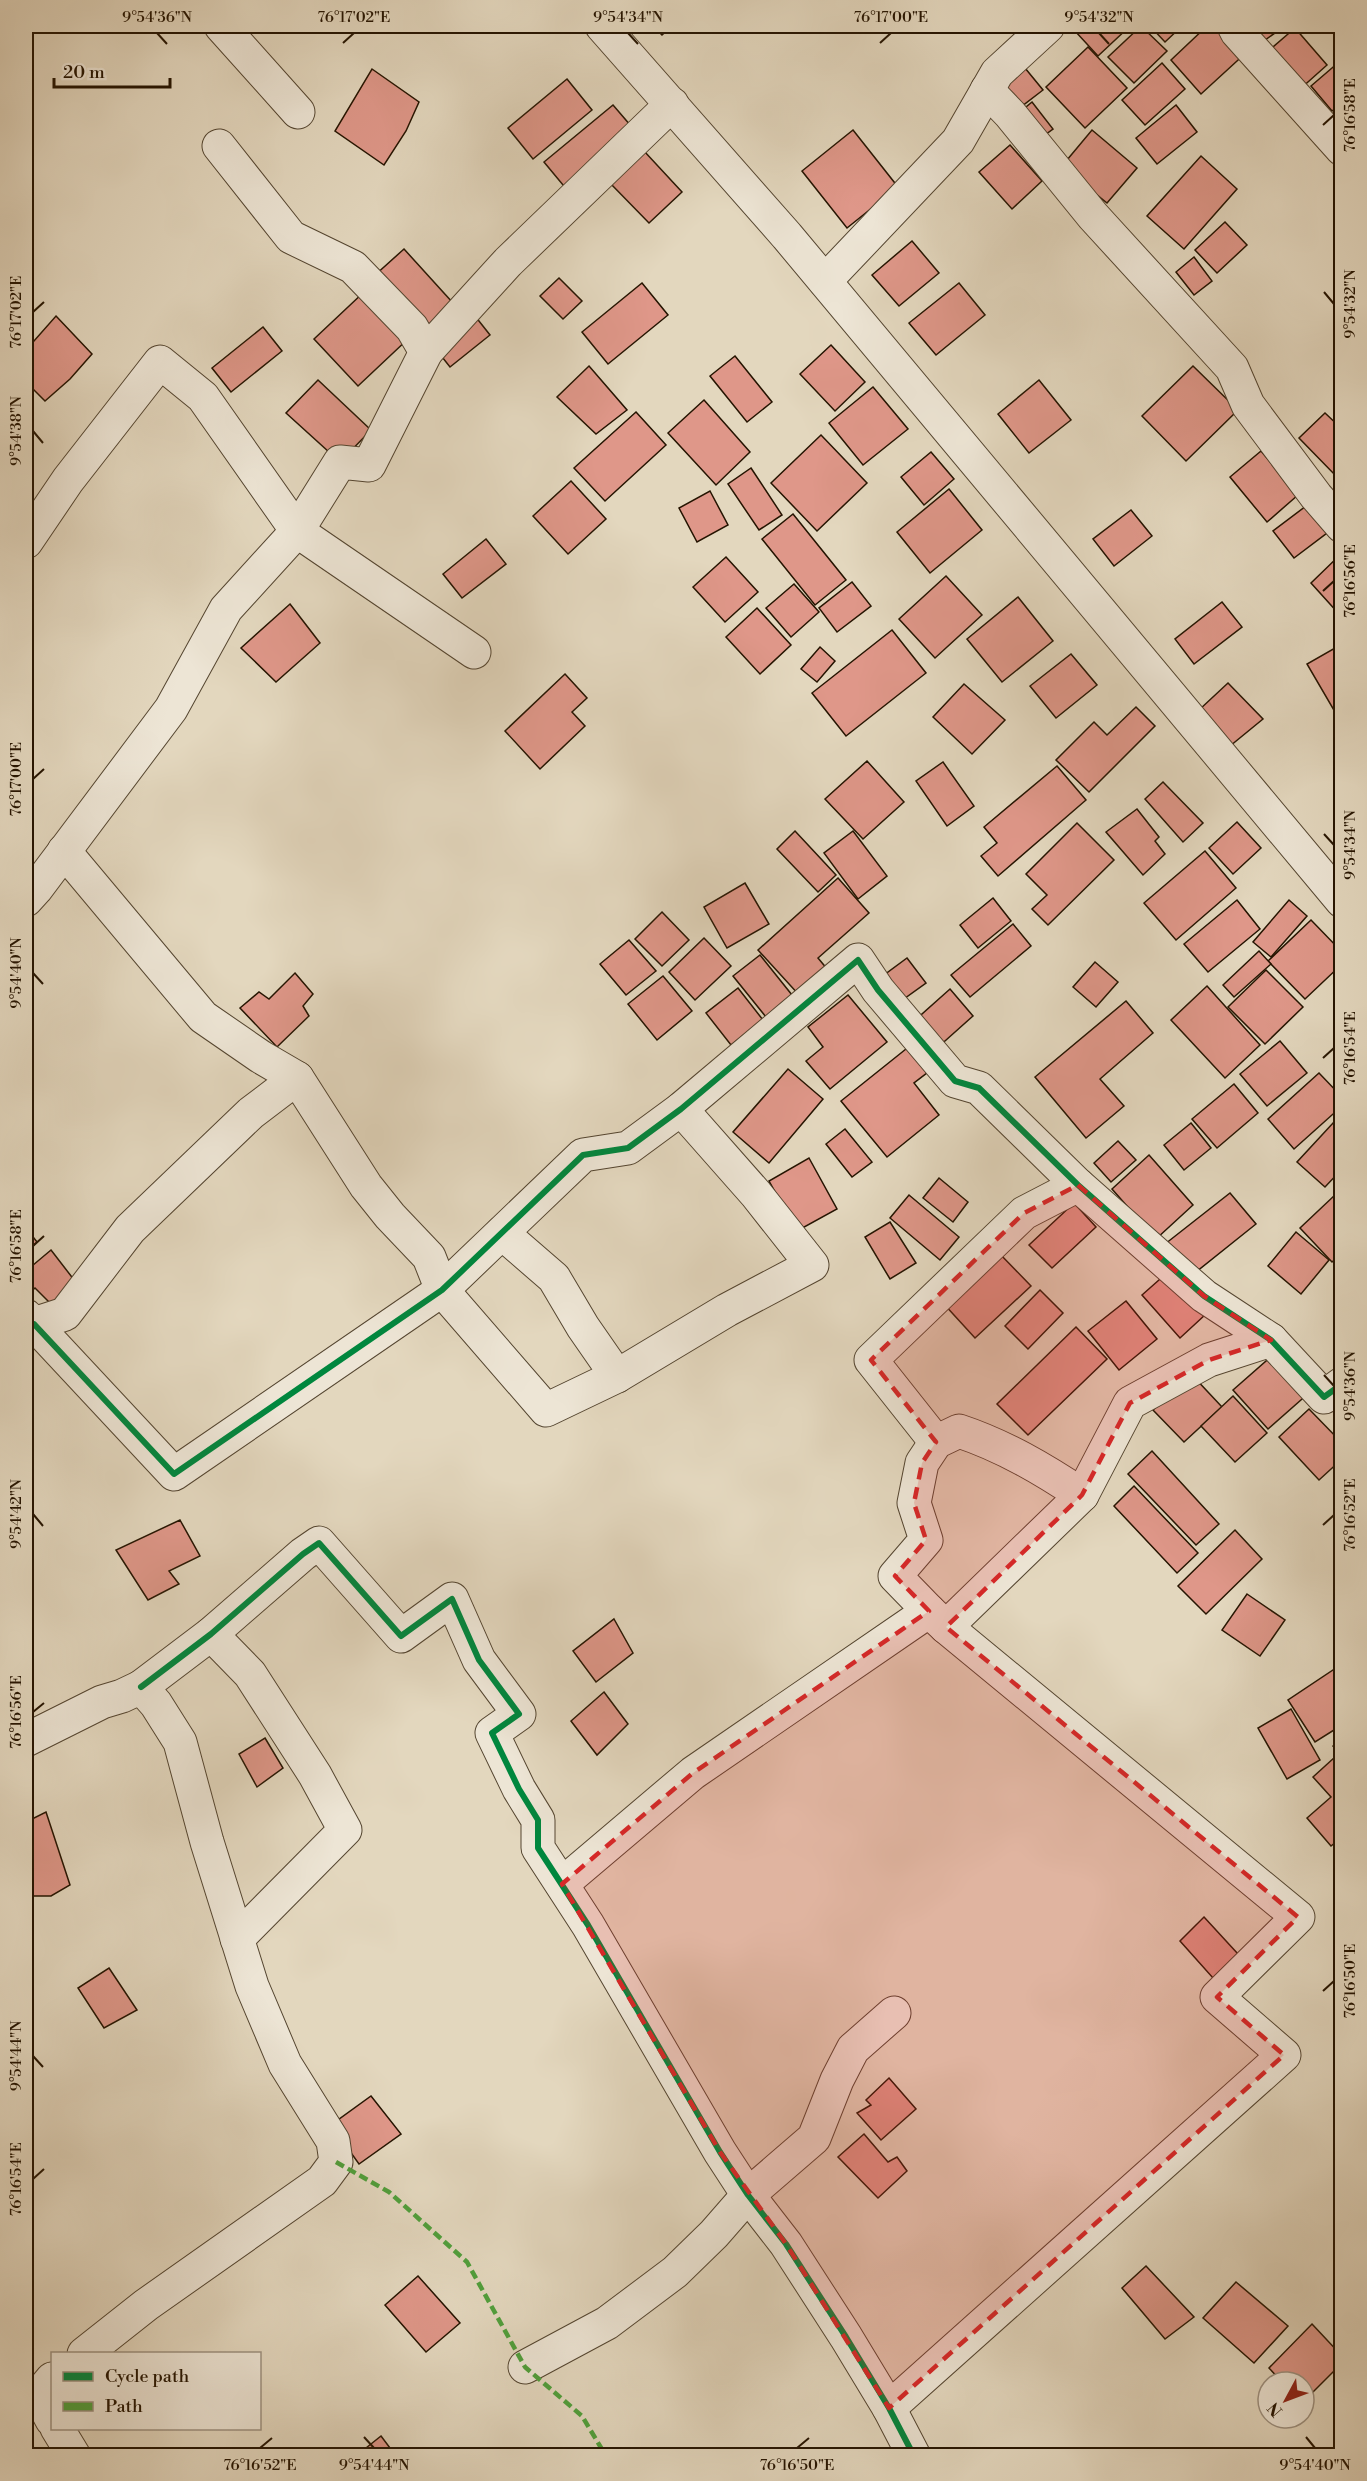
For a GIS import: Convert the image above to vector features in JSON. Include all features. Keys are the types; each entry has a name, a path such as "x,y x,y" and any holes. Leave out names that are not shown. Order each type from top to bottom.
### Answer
{"street":[{"path":"221,26 298,112"},
{"path":"602,26 825,281 1341,901"},
{"path":"825,281 958,141 997,73 1048,26"},
{"path":"1234,26 1341,148"},
{"path":"987,90 1010,114 1093,216 1232,368 1248,405 1341,526"},
{"path":"26,900 171,709 226,609 297,531 340,462 369,465 426,352 508,262 672,104"},
{"path":"219,146 291,237 352,267 412,328 426,352"},
{"path":"26,542 68,480 160,362 203,397 297,531 474,652"},
{"path":"64,851 202,1017 297,1078 366,1186 390,1216 429,1257 442,1290 546,1410 617,1376 727,1310 812,1265 756,1194 681,1108"},
{"path":"28,1322 174,1474 442,1290 583,1155 628,1148 681,1108 858,960 878,990 955,1081 979,1088 1078,1185 1204,1296 1271,1340 1324,1397 1341,1384"},
{"path":"28,1322 65,1314 130,1229 251,1113 297,1078"},
{"path":"936,1442 871,1360 1024,1213 1078,1185"},
{"path":"502,1233 554,1278 583,1327 617,1376"},
{"path":"562,1884 693,1773 938,1619 1082,1495 1130,1403 1209,1360 1271,1340"},
{"path":"889,2408 1284,2055 1217,1997 1298,1917 938,1619 895,1576 926,1540 914,1503 922,1463 936,1442 959,1431 993,1443 1043,1470 1082,1495"},
{"path":"26,1740 102,1702 141,1687 211,1634 303,1554 319,1543 401,1636 452,1599 478,1660 519,1714 492,1733 519,1789 538,1820 538,1848 562,1884 748,2195 786,2244 889,2408 914,2456"},
{"path":"211,1634 250,1674 315,1775 345,1830 237,1939"},
{"path":"87,2352 146,2305 322,2181 336,2162 333,2141 285,2064 252,1986 207,1842 180,1742 156,1704 141,1687"},
{"path":"525,2367 607,2323 668,2277 714,2234 748,2195 814,2138 837,2080 853,2049 894,2013"},
{"path":"51,2380 42,2391 44,2405 51,2418"},
{"path":"58,2430 74,2456"}],"highlighted area":[{"path":"1078,1185 1204,1296 1271,1340 1209,1360 1130,1403 1082,1495 946,1627 1298,1917 1217,1997 1284,2055 889,2408 786,2244 720,2152 562,1884 693,1773 929,1611 895,1576 926,1540 914,1503 922,1463 936,1442 871,1360 1024,1213"}],"building":[{"path":"653,26 672,26 662,35"},
{"path":"1080,26 1130,26 1098,56 1075,31"},
{"path":"1141,26 1167,51 1134,83 1108,57"},
{"path":"1150,26 1182,26 1165,42"},
{"path":"1207,26 1226,26 1249,50 1201,94 1171,60"},
{"path":"1254,26 1285,26 1265,40"},
{"path":"1295,28 1327,65 1299,90 1267,52"},
{"path":"1088,47 1127,88 1085,128 1046,87"},
{"path":"1339,62 1342,65 1342,103 1332,111 1311,86"},
{"path":"1162,63 1185,89 1145,125 1122,100"},
{"path":"1025,68 1043,90 1013,113 995,91"},
{"path":"372,69 419,102 406,131 384,165 335,131"},
{"path":"567,79 592,110 533,159 508,128"},
{"path":"1032,102 1053,129 1035,142 1015,116"},
{"path":"613,105 637,133 568,191 544,162"},
{"path":"1176,105 1197,132 1157,164 1136,138"},
{"path":"853,130 898,187 847,228 802,171"},
{"path":"1092,130 1137,168 1107,203 1062,166"},
{"path":"1010,145 1042,181 1012,209 979,172"},
{"path":"644,151 682,192 649,223 610,183"},
{"path":"1201,156 1237,189 1184,249 1147,216"},
{"path":"1225,222 1247,245 1217,273 1195,250"},
{"path":"912,241 939,273 899,306 872,275"},
{"path":"404,249 453,303 423,330 374,276"},
{"path":"1194,257 1212,281 1194,295 1176,272"},
{"path":"559,278 582,301 563,319 540,296"},
{"path":"642,283 668,315 608,364 582,332"},
{"path":"959,283 985,315 936,355 909,323"},
{"path":"365,291 409,338 358,386 314,339"},
{"path":"56,316 92,354 70,379 45,401 26,382 26,350"},
{"path":"475,316 490,335 450,367 435,348"},
{"path":"263,327 282,351 231,392 212,368"},
{"path":"831,345 865,382 835,411 800,374"},
{"path":"735,356 772,402 747,422 710,376"},
{"path":"589,366 627,410 596,434 557,397"},
{"path":"1193,366 1238,410 1186,461 1142,416"},
{"path":"318,380 371,430 340,462 286,413"},
{"path":"1039,380 1071,420 1029,453 998,414"},
{"path":"873,387 908,429 863,465 829,423"},
{"path":"704,400 750,452 716,485 668,433"},
{"path":"636,412 666,445 605,501 574,468"},
{"path":"1325,413 1342,429 1342,470 1336,476 1299,438"},
{"path":"821,435 867,483 817,531 771,483"},
{"path":"1261,451 1298,495 1267,522 1230,477"},
{"path":"931,452 954,479 924,505 901,477"},
{"path":"751,468 782,515 759,530 728,484"},
{"path":"571,481 606,519 568,554 533,516"},
{"path":"949,489 982,530 930,573 897,532"},
{"path":"710,491 728,525 697,542 679,508"},
{"path":"1306,506 1327,533 1294,558 1273,531"},
{"path":"1131,510 1152,536 1114,566 1093,539"},
{"path":"793,514 846,580 815,605 762,539"},
{"path":"486,539 506,564 462,598 443,574"},
{"path":"1342,553 1342,612 1339,614 1311,583"},
{"path":"726,557 758,592 725,622 693,587"},
{"path":"946,576 982,615 935,658 899,619"},
{"path":"852,582 871,606 837,632 819,608"},
{"path":"794,584 819,612 791,637 766,608"},
{"path":"1018,597 1053,641 1002,682 967,639"},
{"path":"1222,602 1242,627 1194,664 1175,639"},
{"path":"290,604 320,643 276,682 241,648"},
{"path":"757,608 791,645 760,674 726,637"},
{"path":"892,630 926,673 846,736 812,693"},
{"path":"1342,644 1342,708 1335,712 1307,664"},
{"path":"820,647 835,661 817,682 801,669"},
{"path":"1071,654 1097,685 1056,718 1030,686"},
{"path":"565,674 587,698 572,712 585,726 540,769 505,731"},
{"path":"1228,683 1263,719 1230,746 1199,710"},
{"path":"964,684 1005,720 972,754 933,717"},
{"path":"1136,707 1155,726 1089,792 1056,760 1094,722 1107,735"},
{"path":"867,761 904,802 863,839 825,799"},
{"path":"943,762 974,806 947,826 916,781"},
{"path":"1057,766 1086,800 998,876 981,856 997,843 984,827"},
{"path":"1163,782 1203,823 1183,842 1145,799"},
{"path":"1137,809 1159,837 1155,841 1165,854 1143,875 1106,832"},
{"path":"1237,822 1261,848 1233,874 1209,848"},
{"path":"1077,823 1114,860 1048,925 1032,909 1047,895 1026,874"},
{"path":"795,831 836,875 818,892 777,849"},
{"path":"853,831 887,876 858,899 824,853"},
{"path":"1205,851 1236,888 1176,940 1144,903"},
{"path":"838,878 869,913 818,958 828,970 800,996 758,950"},
{"path":"745,883 769,924 727,948 704,907"},
{"path":"993,898 1011,921 978,948 960,925"},
{"path":"1237,900 1260,929 1208,972 1184,944"},
{"path":"1289,900 1307,916 1271,957 1253,942"},
{"path":"662,912 689,940 662,966 635,939"},
{"path":"1311,920 1342,952 1342,964 1305,999 1268,961"},
{"path":"1013,924 1031,946 970,997 951,975"},
{"path":"704,938 731,966 695,1000 669,972"},
{"path":"629,940 656,971 626,995 600,964"},
{"path":"1259,951 1271,964 1234,997 1223,985"},
{"path":"760,955 792,995 766,1017 733,976"},
{"path":"907,958 926,983 894,1006 876,981"},
{"path":"1095,962 1118,982 1096,1007 1073,987"},
{"path":"1266,970 1303,1007 1265,1044 1228,1007"},
{"path":"295,973 313,994 303,1006 309,1016 277,1047 240,1008 259,992 269,999"},
{"path":"663,976 692,1011 657,1040 628,1004"},
{"path":"1207,986 1260,1045 1225,1078 1171,1020"},
{"path":"738,988 763,1020 731,1045 706,1013"},
{"path":"950,989 973,1016 936,1049 913,1022"},
{"path":"848,995 887,1042 830,1089 806,1061 823,1047 808,1027"},
{"path":"1126,1001 1153,1033 1100,1079 1124,1106 1086,1138 1035,1077"},
{"path":"916,1041 936,1066 914,1083 939,1115 887,1157 841,1101"},
{"path":"1280,1041 1307,1073 1267,1106 1240,1074"},
{"path":"788,1069 823,1099 769,1163 733,1132"},
{"path":"1319,1073 1342,1097 1342,1106 1294,1149 1268,1119"},
{"path":"1234,1084 1258,1113 1217,1148 1192,1119"},
{"path":"1334,1122 1342,1128 1342,1169 1325,1187 1297,1162"},
{"path":"1191,1123 1211,1148 1184,1170 1164,1145"},
{"path":"845,1129 872,1162 852,1177 826,1144"},
{"path":"1118,1141 1136,1160 1111,1182 1094,1163"},
{"path":"1149,1155 1193,1205 1156,1239 1112,1189"},
{"path":"809,1158 837,1209 797,1231 769,1181"},
{"path":"939,1178 968,1202 953,1222 923,1198"},
{"path":"1230,1193 1256,1224 1191,1276 1165,1244"},
{"path":"1336,1194 1342,1201 1342,1253 1332,1262 1300,1228"},
{"path":"909,1195 959,1237 940,1260 890,1218"},
{"path":"1074,1203 1096,1227 1052,1268 1029,1245"},
{"path":"890,1222 916,1263 890,1279 865,1237"},
{"path":"26,1228 37,1242 26,1252"},
{"path":"1296,1232 1329,1260 1301,1294 1268,1266"},
{"path":"51,1250 78,1285 54,1307 35,1288 26,1296 26,1271"},
{"path":"998,1252 1031,1286 975,1338 943,1303"},
{"path":"1168,1272 1206,1314 1180,1338 1142,1295"},
{"path":"1040,1290 1063,1313 1028,1349 1005,1326"},
{"path":"1126,1301 1157,1339 1119,1370 1088,1331"},
{"path":"1076,1327 1107,1359 1028,1435 997,1404"},
{"path":"1275,1353 1310,1392 1268,1429 1233,1390"},
{"path":"1192,1375 1222,1407 1184,1442 1153,1410"},
{"path":"1233,1396 1267,1433 1235,1462 1201,1426"},
{"path":"1309,1409 1342,1443 1342,1459 1319,1480 1279,1437"},
{"path":"1342,1420 1342,1433 1335,1426"},
{"path":"1152,1451 1219,1524 1196,1545 1128,1474"},
{"path":"1134,1486 1198,1553 1177,1573 1114,1506"},
{"path":"180,1520 200,1556 169,1571 179,1584 148,1600 116,1550"},
{"path":"1235,1530 1262,1559 1206,1614 1178,1586"},
{"path":"1247,1594 1285,1620 1260,1656 1222,1630"},
{"path":"614,1619 633,1653 596,1682 573,1651"},
{"path":"1336,1668 1342,1676 1342,1725 1315,1742 1288,1700"},
{"path":"604,1692 628,1724 597,1755 571,1721"},
{"path":"1291,1709 1320,1760 1287,1779 1258,1728"},
{"path":"265,1738 283,1768 257,1787 239,1754"},
{"path":"1342,1739 1342,1755 1333,1746"},
{"path":"1335,1757 1342,1764 1342,1837 1331,1846 1307,1818 1331,1797 1313,1777"},
{"path":"46,1812 70,1885 51,1896 33,1896 26,1874 26,1822"},
{"path":"1204,1917 1238,1954 1213,1978 1180,1941"},
{"path":"109,1968 137,2010 104,2028 78,1988"},
{"path":"889,2078 916,2109 881,2140 857,2113 871,2105 866,2100"},
{"path":"371,2096 401,2134 359,2164 331,2125"},
{"path":"864,2134 888,2162 897,2157 907,2171 878,2198 838,2157"},
{"path":"1146,2266 1194,2317 1165,2339 1122,2288"},
{"path":"418,2276 460,2323 426,2352 385,2305"},
{"path":"1236,2282 1288,2326 1254,2363 1203,2318"},
{"path":"1312,2324 1342,2356 1342,2363 1316,2389 1316,2370 1271,2370 1269,2368"},
{"path":"381,2436 396,2456 356,2456"}],"marked path":[{"path":"336,2162 389,2192 467,2262 525,2367 582,2416 606,2456"}],"cycle path":[{"path":"26,1327 34,1324 174,1474 442,1290 583,1155 628,1148 681,1109 858,960 878,990 955,1081 979,1088 1078,1185 1204,1296 1271,1340 1324,1397 1342,1384"},
{"path":"141,1687 211,1634 303,1554 319,1543 401,1636 452,1599 479,1660 519,1714 492,1733 519,1789 538,1820 538,1848 588,1925 720,2152 748,2195 786,2244 846,2337 889,2408 914,2456"}]}
